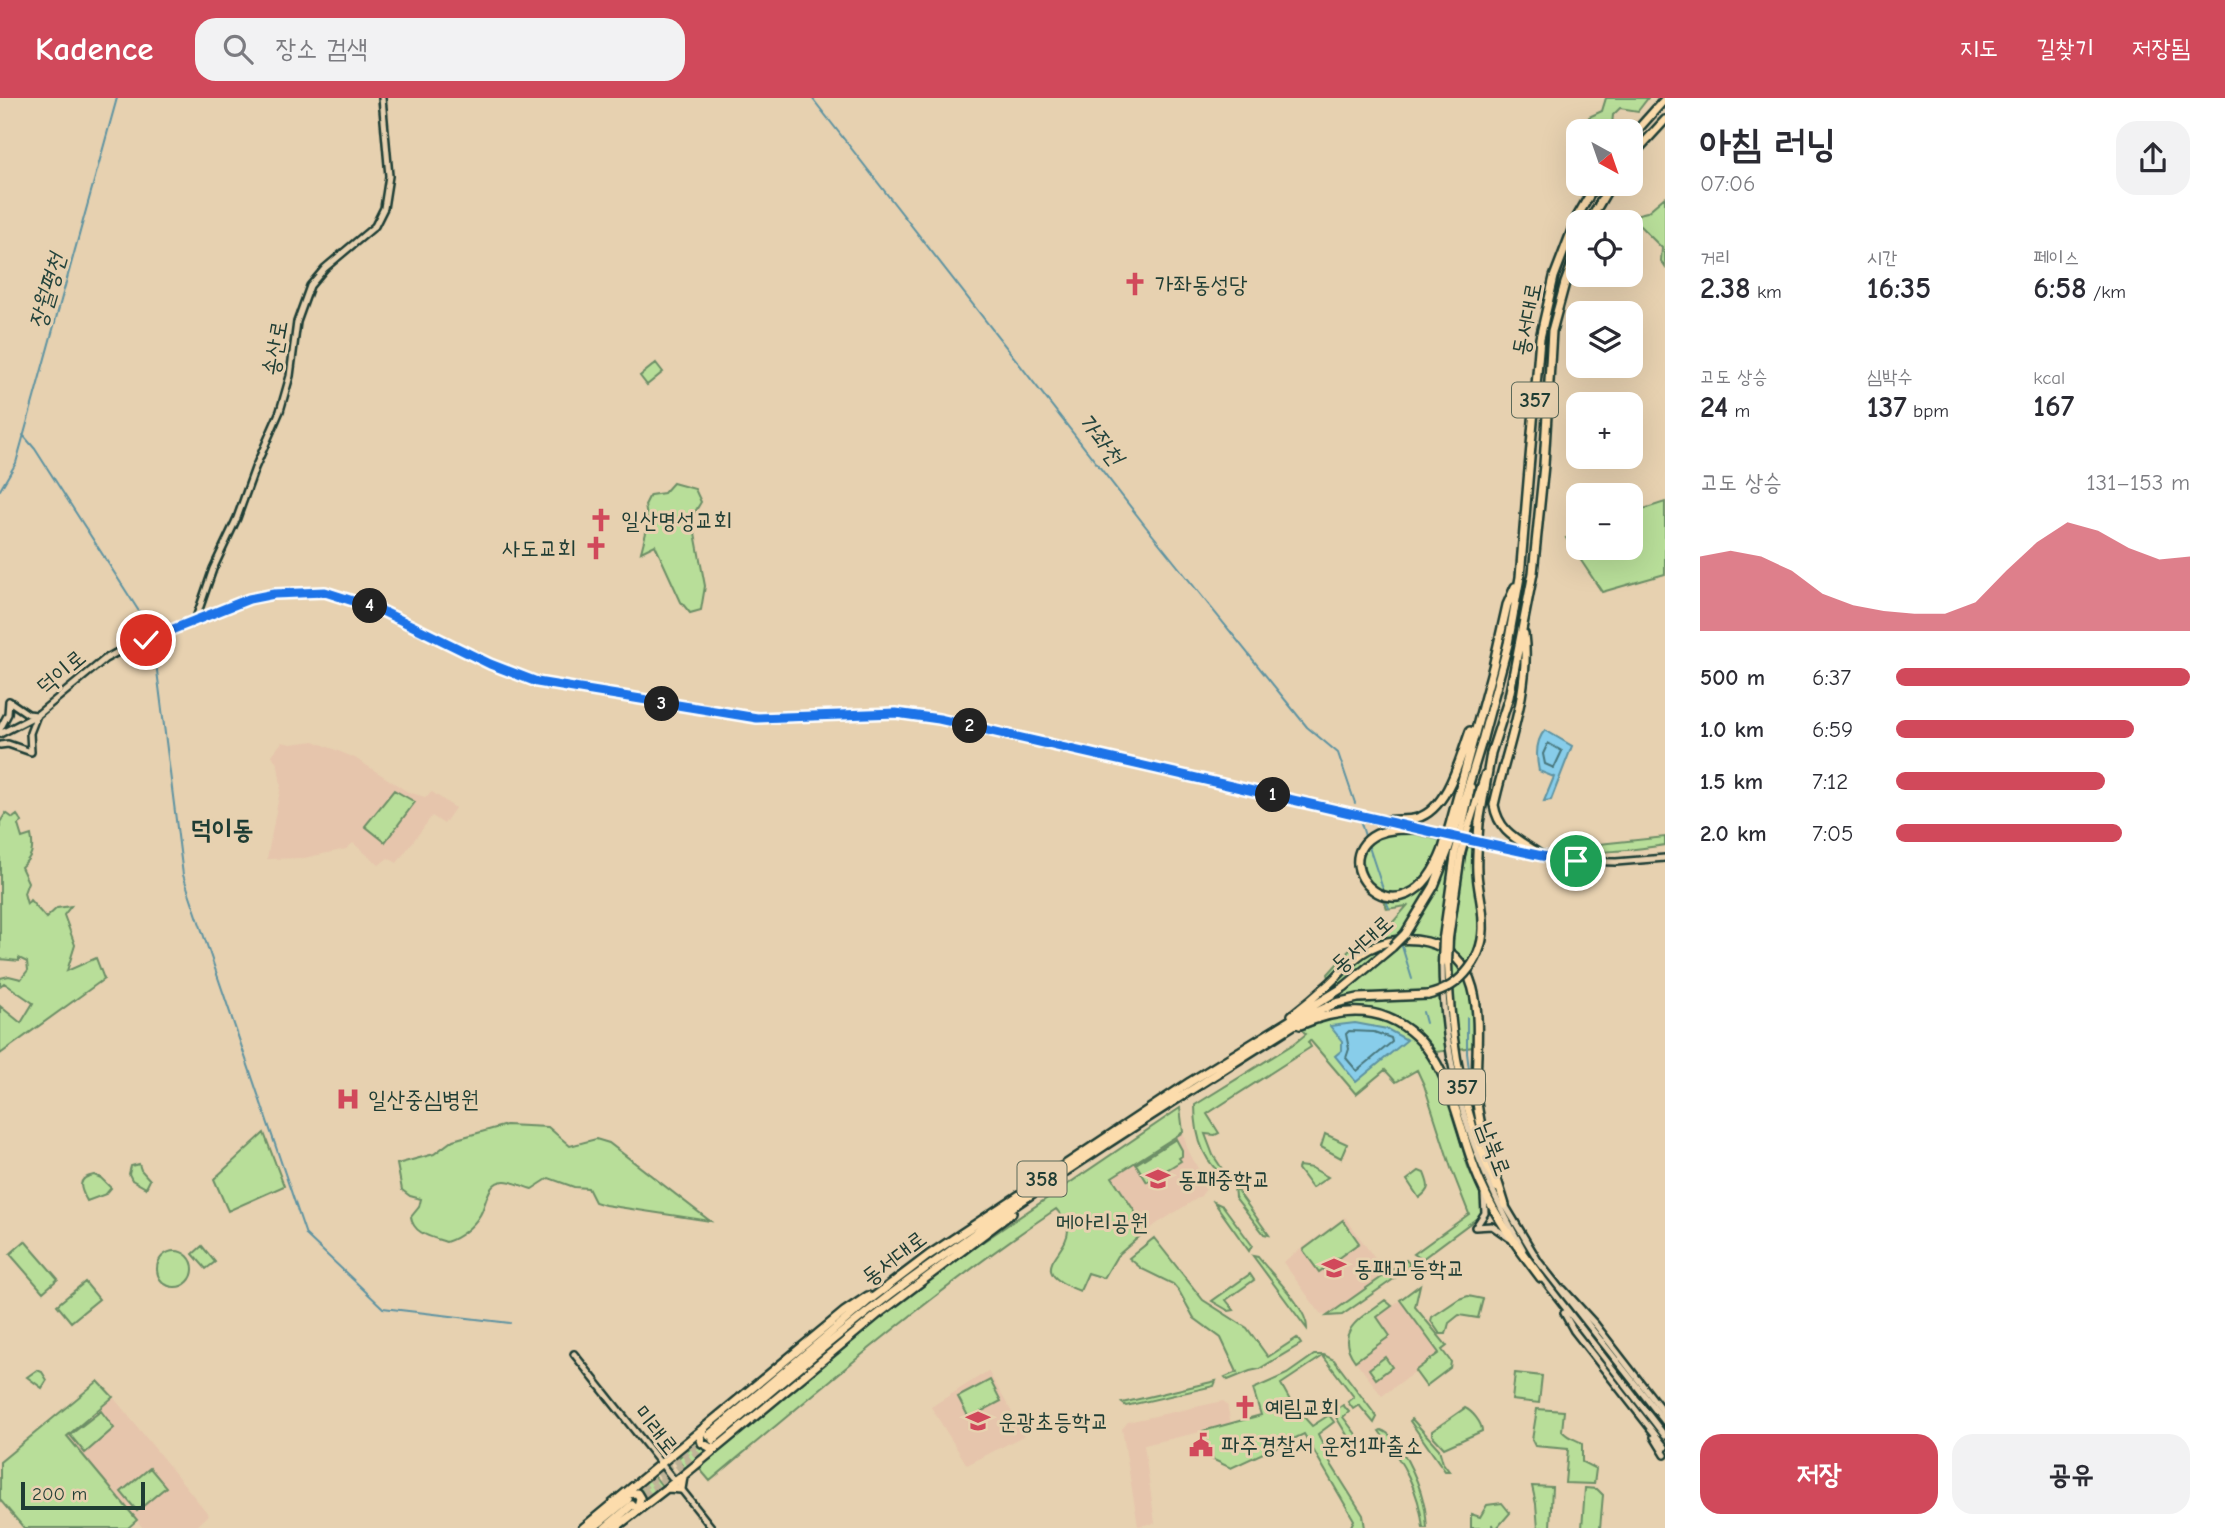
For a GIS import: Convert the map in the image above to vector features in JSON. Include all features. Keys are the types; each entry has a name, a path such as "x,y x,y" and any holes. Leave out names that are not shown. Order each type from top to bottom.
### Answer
{"highway":[{"path":"1643,124 1665,100"},
{"path":"1643,144 1665,119"},
{"name":"동서대로","path":"711,1437 867,1302 929,1255 1221,1063 1344,987 1392,947 1415,920 1452,852 1508,644 1520,577 1540,338 1551,292 1577,217 1589,196"},
{"name":"동서대로","path":"711,1437 1011,1214 1148,1120 1308,1016 1343,1001 1368,997 1428,995 1447,988 1469,970 1481,946 1483,924 1477,874 1479,823 1491,753 1509,697 1533,573 1552,331 1566,282"},
{"path":"1460,823 1484,698 1507,605 1520,577"},
{"path":"1523,626 1527,655 1518,707 1494,804 1502,827 1542,856"},
{"path":"1384,821 1417,818 1434,809 1444,796 1484,698"},
{"path":"1420,829 1386,831 1368,841 1358,864 1368,888 1387,898 1407,894 1427,879 1452,852"},
{"path":"1221,1063 1292,1015 1367,950 1405,939 1440,947 1459,962 1474,988 1478,1014 1477,1104 1505,1205"},
{"path":"1263,1045 1310,1021 1341,1012 1374,1013 1401,1024 1421,1040 1437,1063 1481,1185 1518,1249 1541,1278"},
{"path":"605,1528 661,1464 711,1437"},
{"path":"583,1528 630,1502 672,1487 681,1489 681,1480 711,1437"},
{"path":"664,1490 685,1474"},
{"path":"593,1528 630,1502"},
{"path":"615,1528 630,1502"}],"main road":[{"name":"송산로","path":"195,621 213,569 237,518 280,411 290,376 297,322 307,292 325,268 375,226 384,208 389,176 383,98"},
{"path":"195,621 249,599 274,594 325,592 378,609 490,664 537,682 757,718 896,713 939,719 1542,856 1603,862 1665,858"},
{"name":"덕이로","path":"0,734 37,715 105,659 195,621"},
{"path":"0,729 8,714 9,702 28,714 37,715 30,733 32,752 8,744 0,745"},
{"name":"남북로","path":"1491,753 1460,823 1452,852 1446,938 1445,1024 1463,1115 1474,1149 1501,1211 1541,1278 1665,1436"},
{"name":"남북로","path":"1445,963 1458,1070 1468,1113 1505,1205 1551,1278 1665,1422"},
{"path":"1481,1185 1485,1198 1485,1213 1475,1227 1487,1225 1498,1229 1518,1249"},
{"path":"1551,1278 1596,1325 1665,1414"},
{"path":"1556,1298 1574,1331 1665,1447"},
{"name":"미래로","path":"574,1354 712,1528"},
{"path":"1647,1425 1665,1455"}],"shaded area":[{"path":"314,741 355,758 408,792 425,797 432,792 455,808 444,824 432,816 397,863 388,858 379,865 353,843 346,849 304,858 267,859 281,785 278,766 272,755 282,742 291,744"},
{"name":"동패중학교","path":"1183,1132 1187,1148 1206,1189 1201,1196 1147,1230 1112,1177"},
{"name":"동패고등학교","path":"1345,1217 1386,1274 1327,1316 1320,1313 1283,1262"},
{"path":"1400,1300 1439,1354 1382,1396 1348,1351 1346,1339"},
{"name":"운광초등학교","path":"988,1371 1025,1435 967,1465 931,1407"},
{"path":"113,1397 209,1515 195,1528 143,1528 66,1436"},
{"path":"1223,1401 1227,1404 1231,1425 1144,1445 1155,1523 1138,1526 1122,1429 1128,1422"}],"green space":[{"path":"1606,98 1648,98 1638,111 1620,108 1613,119 1588,119 1602,111"},
{"path":"1665,197 1665,267 1661,261 1662,248 1643,229 1643,213"},
{"path":"656,363 663,372 647,385 640,376"},
{"path":"673,483 695,489 701,502 692,517 705,586 701,610 690,613 681,602 655,545 641,552 648,525 645,505 650,495 664,493"},
{"path":"1665,502 1665,574 1602,592 1581,560 1643,560 1643,509"},
{"path":"394,790 415,802 385,842 365,826"},
{"path":"6,813 13,818 17,815 22,822 18,825 22,838 31,835 31,853 21,867 28,882 24,893 27,904 30,900 46,918 57,908 71,906 64,915 75,945 67,971 96,958 104,979 0,1054 0,1006 21,1023 33,1003 4,983 0,986 0,978 9,976 21,979 28,970 27,962 19,958 19,961 0,959 0,822"},
{"path":"1406,832 1474,848 1480,931 1472,957 1470,988 1475,1013 1473,1047 1436,1052 1417,1031 1393,1016 1367,1009 1338,1009 1328,974 1356,943 1381,936 1407,906 1387,909 1382,893 1366,879 1362,857 1369,843 1384,834"},
{"path":"1665,837 1665,845 1613,851 1574,851 1561,849 1559,845 1560,841 1599,844"},
{"path":"1351,1015 1380,1020 1403,1031 1421,1046 1444,1088 1467,1164 1481,1196 1481,1215 1422,1259 1414,1254 1469,1214 1417,1070 1396,1082 1385,1070 1356,1094 1310,1040 1308,1042 1311,1047 1207,1114 1219,1133 1205,1134 1213,1155 1228,1178 1212,1165 1199,1137 1195,1105 1295,1043 1306,1034 1302,1030 1328,1019"},
{"name":"메아리공원","path":"1180,1108 1183,1132 1112,1177 1147,1230 1117,1256 1104,1278 1088,1273 1080,1291 1054,1276 1051,1269 1053,1261 1067,1238 1068,1228 1056,1209 922,1306 710,1481 698,1467 878,1317 931,1277"},
{"path":"506,1125 548,1127 570,1146 596,1139 609,1143 710,1221 605,1205 595,1202 588,1188 574,1187 549,1178 532,1189 508,1181 494,1185 477,1219 465,1232 451,1240 446,1242 419,1231 411,1217 419,1207 421,1199 402,1190 397,1164 434,1154 453,1140"},
{"path":"264,1133 284,1186 228,1211 214,1179"},
{"path":"1325,1134 1347,1144 1341,1158 1321,1147"},
{"path":"1176,1139 1182,1150 1182,1156 1179,1158 1181,1161 1147,1182 1136,1164"},
{"path":"139,1164 150,1180 146,1188 132,1180 129,1174 131,1166"},
{"path":"1299,1166 1312,1168 1328,1177 1312,1188 1298,1169"},
{"path":"1419,1171 1424,1173 1428,1187 1419,1198 1407,1180"},
{"path":"94,1175 111,1188 106,1194 87,1201 81,1184 84,1178"},
{"path":"1234,1186 1269,1235 1264,1234 1235,1197"},
{"path":"1214,1202 1223,1206 1252,1245 1249,1251"},
{"path":"1343,1220 1359,1243 1319,1272 1303,1250"},
{"path":"1154,1238 1203,1300 1247,1328 1268,1357 1297,1338 1301,1344 1259,1369 1228,1380 1225,1377 1237,1372 1221,1338 1194,1318 1173,1284 1142,1269 1129,1258"},
{"path":"25,1241 58,1279 43,1292 10,1254"},
{"path":"202,1246 215,1262 206,1269 193,1254"},
{"path":"175,1251 188,1256 193,1269 188,1282 175,1287 162,1282 157,1269 162,1256"},
{"path":"1253,1256 1258,1257 1295,1301 1302,1311 1307,1329"},
{"path":"1406,1260 1409,1263 1408,1269 1342,1315 1327,1316"},
{"path":"1250,1274 1254,1280 1226,1300 1234,1310 1229,1311 1212,1301"},
{"path":"85,1282 99,1299 71,1322 57,1305"},
{"path":"1420,1285 1415,1307 1447,1346 1442,1350 1451,1362 1450,1368 1426,1386 1415,1371 1439,1353 1400,1300"},
{"path":"1468,1296 1483,1299 1478,1318 1459,1315 1449,1323 1446,1334 1440,1334 1431,1321 1432,1317"},
{"path":"1385,1300 1392,1306 1377,1317 1390,1336 1355,1361 1347,1341 1349,1333 1353,1325"},
{"path":"1314,1355 1324,1355 1334,1360 1377,1417 1374,1423 1359,1405 1353,1409 1348,1402 1354,1397 1323,1356 1281,1384 1292,1404 1312,1426 1329,1415 1334,1422 1318,1434 1331,1464 1363,1515 1365,1528 1350,1528 1354,1520 1304,1434 1231,1468 1203,1455 1207,1448 1203,1431 1261,1415 1253,1389 1287,1374"},
{"path":"1385,1357 1392,1367 1376,1379 1369,1369"},
{"path":"37,1370 42,1372 47,1380 42,1388 27,1377"},
{"path":"1515,1373 1542,1376 1539,1403 1512,1400"},
{"path":"990,1380 1001,1401 969,1418 958,1397"},
{"path":"98,1381 113,1397 67,1436 137,1520 128,1528 24,1528 0,1500 0,1462"},
{"path":"1216,1381 1214,1386 1126,1406 1122,1403"},
{"path":"1343,1405 1349,1412 1343,1417 1358,1437 1354,1440 1350,1440 1333,1412"},
{"path":"1465,1408 1476,1418 1482,1431 1444,1448 1432,1435 1432,1431"},
{"path":"1537,1409 1564,1411 1562,1431 1582,1444 1582,1462 1596,1469 1594,1484 1565,1483 1568,1449 1535,1446 1532,1440"},
{"path":"101,1411 114,1428 85,1453 70,1435"},
{"path":"1412,1419 1439,1449 1443,1463 1449,1471 1445,1471 1410,1421"},
{"path":"1379,1431 1395,1441 1413,1472 1424,1503 1427,1528 1423,1528 1414,1488"},
{"path":"698,1441 704,1449 710,1451 686,1470 677,1459"},
{"path":"150,1468 166,1487 137,1511 121,1492"},
{"path":"652,1473 662,1486 645,1500 632,1489"},
{"path":"1532,1486 1552,1487 1550,1527 1538,1528"},
{"path":"1585,1488 1597,1489 1603,1495 1600,1528 1582,1528"},
{"path":"1502,1503 1510,1513 1497,1528 1493,1528 1492,1524 1492,1528 1471,1528 1471,1514 1480,1517 1487,1505"}],"water":[{"path":"1545,730 1572,746 1551,800 1544,801 1554,777 1539,771 1537,749"},
{"path":"1355,1023 1387,1029 1407,1040 1356,1082 1335,1056 1342,1050 1342,1041 1330,1026"}],"waterway":[{"name":"장월평천","path":"0,490 16,463 117,98"},
{"name":"가좌천","path":"812,98 1147,528 1307,727 1338,753 1355,803"},
{"path":"23,435 35,449 149,627 154,647 183,875 306,1235 383,1308 510,1323"},
{"name":"가좌천","path":"1361,823 1365,836"},
{"name":"가좌천","path":"1369,847 1383,889"},
{"name":"가좌천","path":"1387,903 1389,908"},
{"name":"가좌천","path":"1401,943 1412,979"},
{"name":"가좌천","path":"1423,1012 1426,1023"},
{"name":"가좌천","path":"1467,1018 1467,1053 1472,1094"}],"tunnel":[{"path":"633,1495 709,1435"},
{"path":"636,1502 711,1442"}],"place":[{"name":"가좌동성당","path":"1135,284"},
{"name":"일산명성교회","path":"601,520"},
{"name":"사도교회","path":"596,548"},
{"name":"일산중심병원","path":"348,1099"},
{"name":"동패중학교","path":"1158,1179"},
{"name":"동패고등학교","path":"1334,1268"},
{"name":"예림교회","path":"1245,1407"},
{"name":"운광초등학교","path":"978,1421"},
{"name":"파주경찰서 운정1파출소","path":"1201,1445"}],"district":[{"name":"덕이동","path":"222,830"}],"route":[{"path":"146,640 249,599 274,594 325,592 378,609 490,664 537,682 757,718 896,713 939,719 1428,831 1576,861"}]}
